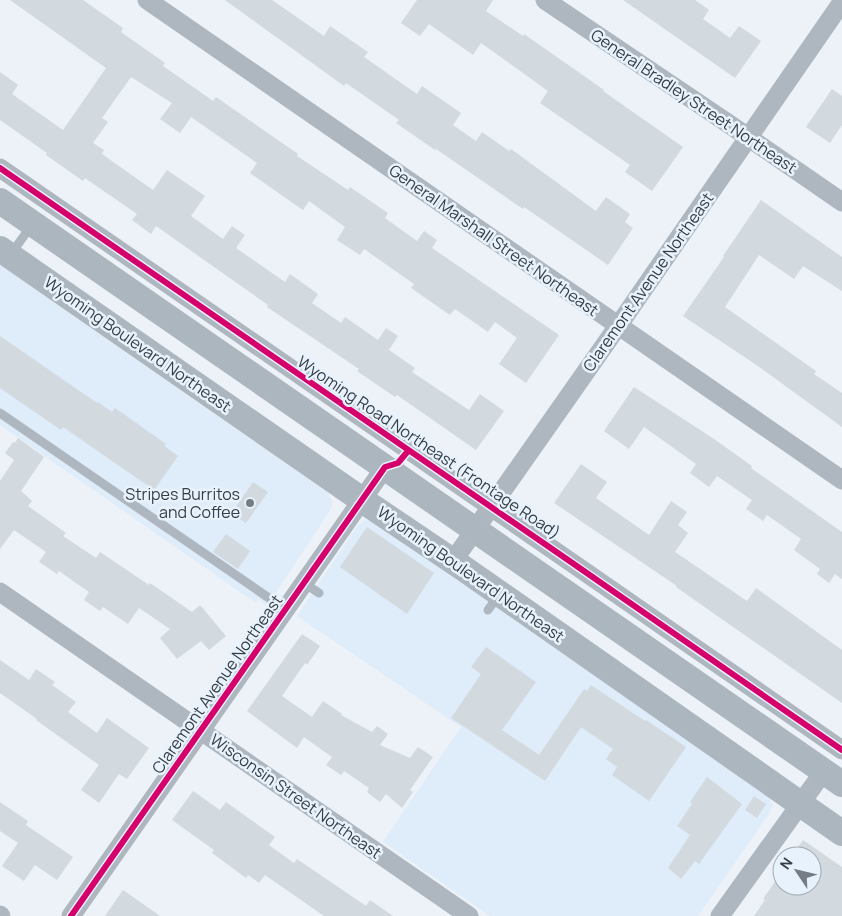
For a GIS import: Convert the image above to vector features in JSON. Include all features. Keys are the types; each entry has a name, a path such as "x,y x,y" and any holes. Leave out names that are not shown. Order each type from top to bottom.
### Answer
{"main road":[{"path":"0,202 833,777"},
{"name":"Wyoming Boulevard Northeast","path":"5,252 453,561 494,602 842,833"}],"street":[{"name":"General Marshall Street Northeast","path":"147,0 842,480"},
{"name":"General Bradley Street Northeast","path":"545,0 842,202"},
{"name":"Claremont Avenue Northeast","path":"453,561 842,2"},
{"name":"Wyoming Road Northeast (Frontage Road)","path":"0,168 408,451 492,506 842,750"},
{"name":"Claremont Avenue Northeast","path":"71,916 285,609 311,588 362,500 385,467"},
{"name":"Wisconsin Street Northeast","path":"0,592 468,916"},
{"path":"720,916 800,804 833,777"}],"lane":[{"path":"5,252 32,224"},
{"path":"0,413 285,609"}],"shaded area":[{"path":"0,265 328,493 332,502 331,509 267,606 258,599 256,603 0,425"},
{"path":"366,520 372,521 766,794 773,805 768,815 698,916 490,916 383,842 461,727 297,616 358,525"}],"building":[{"path":"10,0 83,0 123,28 121,32 165,63 163,66 213,101 216,97 298,154 297,156 348,190 350,187 388,213 385,218 417,241 424,231 437,240 432,248 559,335 526,383 499,364 517,338 495,322 488,332 455,309 450,315 411,288 414,284 364,249 360,255 337,240 345,227 309,201 303,210 250,173 257,163 191,117 180,133 160,119 172,103 131,77 102,118 108,122 93,143 104,150 102,154 153,190 167,170 205,196 191,216 223,239 232,226 245,235 236,248 285,282 290,274 318,294 312,303 341,323 345,317 378,340 386,328 398,336 389,350 415,368 412,372 469,410 480,394 504,411 476,450 397,395 395,397 357,371 359,369 267,307 268,305 156,226 151,234 132,220 137,214 85,178 83,181 0,120 0,72 18,85 12,94 63,130 106,68"},
{"path":"225,0 272,0 324,36 330,26 368,52 364,57 417,94 422,86 461,113 453,125 476,141 482,132 509,151 511,149 596,211 606,197 630,214 625,222 633,228 608,265 524,207 523,209 435,150 396,123 399,120 346,83 344,86"},
{"path":"417,0 493,0 486,11 523,36 524,34 683,147 652,191 625,172 630,165 540,103 548,91 481,43 473,55 429,24 420,36 401,23"},
{"path":"623,0 695,0 709,10 703,19 730,38 739,26 761,41 735,78"},
{"path":"832,89 842,96 842,125 830,143 806,127"},
{"path":"761,200 842,257 842,291 803,266 794,279 759,255 725,307 816,371 814,374 842,393 842,427 755,364 683,316"},
{"path":"0,336 97,403 112,412 115,408 166,444 164,446 178,456 154,490 63,427 61,430 0,388"},
{"path":"634,387 714,439 752,466 751,468 842,532 842,579 835,574 829,583 817,574 820,569 794,550 801,539 767,515 763,521 746,509 752,500 717,476 709,487 690,473 696,464 644,427 629,449 604,431"},
{"path":"18,438 44,457 21,491 32,501 28,506 66,533 63,536 96,558 100,552 192,612 200,605 226,636 209,650 201,641 177,659 160,638 170,629 139,608 128,624 103,607 100,611 84,600 89,592 59,571 57,574 39,562 46,552 14,530 0,549 0,481 14,460 5,453"},
{"path":"581,464 607,482 596,498 649,535 671,501 687,512 678,525 688,533 675,552 747,601 756,588 842,650 842,703 677,586 554,503"},
{"name":"Stripes Burritos and Coffee","path":"253,482 268,492 246,523 231,514"},
{"path":"367,527 434,573 407,614 340,567"},
{"path":"226,534 250,551 238,569 213,552"},
{"path":"302,634 320,646 307,665 305,663 282,696 312,717 323,701 341,715 372,732 377,726 388,734 380,745 410,758 418,747 433,757 410,790 413,792 402,808 386,794 380,802 367,792 369,788 344,771 341,775 326,765 332,757 304,737 297,748 247,711"},
{"path":"486,647 536,682 502,730 539,755 584,689 587,691 591,685 686,747 649,801 612,775 617,767 606,759 613,749 581,727 545,781 451,718 481,674 471,667"},
{"path":"0,660 29,680 36,669 55,682 52,685 76,702 68,712 97,733 107,718 149,748 127,779 119,774 99,803 81,790 99,765 0,693"},
{"path":"707,777 742,804 699,864 695,861 681,879 668,868 690,835 677,826"},
{"path":"193,791 220,810 226,802 275,837 269,845 294,863 297,859 366,906 370,900 393,916 324,916 265,875 259,883 248,875 246,878 212,853 214,850 172,820"},
{"path":"754,796 766,804 757,818 745,810"},
{"path":"0,802 28,821 26,825 73,857 57,880 35,865 24,881 2,866 18,843 0,831"},
{"path":"803,840 812,846 799,846"},
{"path":"822,853 842,867 842,916 754,916 765,900 763,899 772,886 772,896 822,896"},
{"path":"123,890 160,916 105,916"}],"cycle path":[{"path":"0,168 842,750"},
{"path":"71,916 385,467 398,463 408,451"}],"place":[{"name":"Stripes Burritos and Coffee","path":"250,503"}]}
